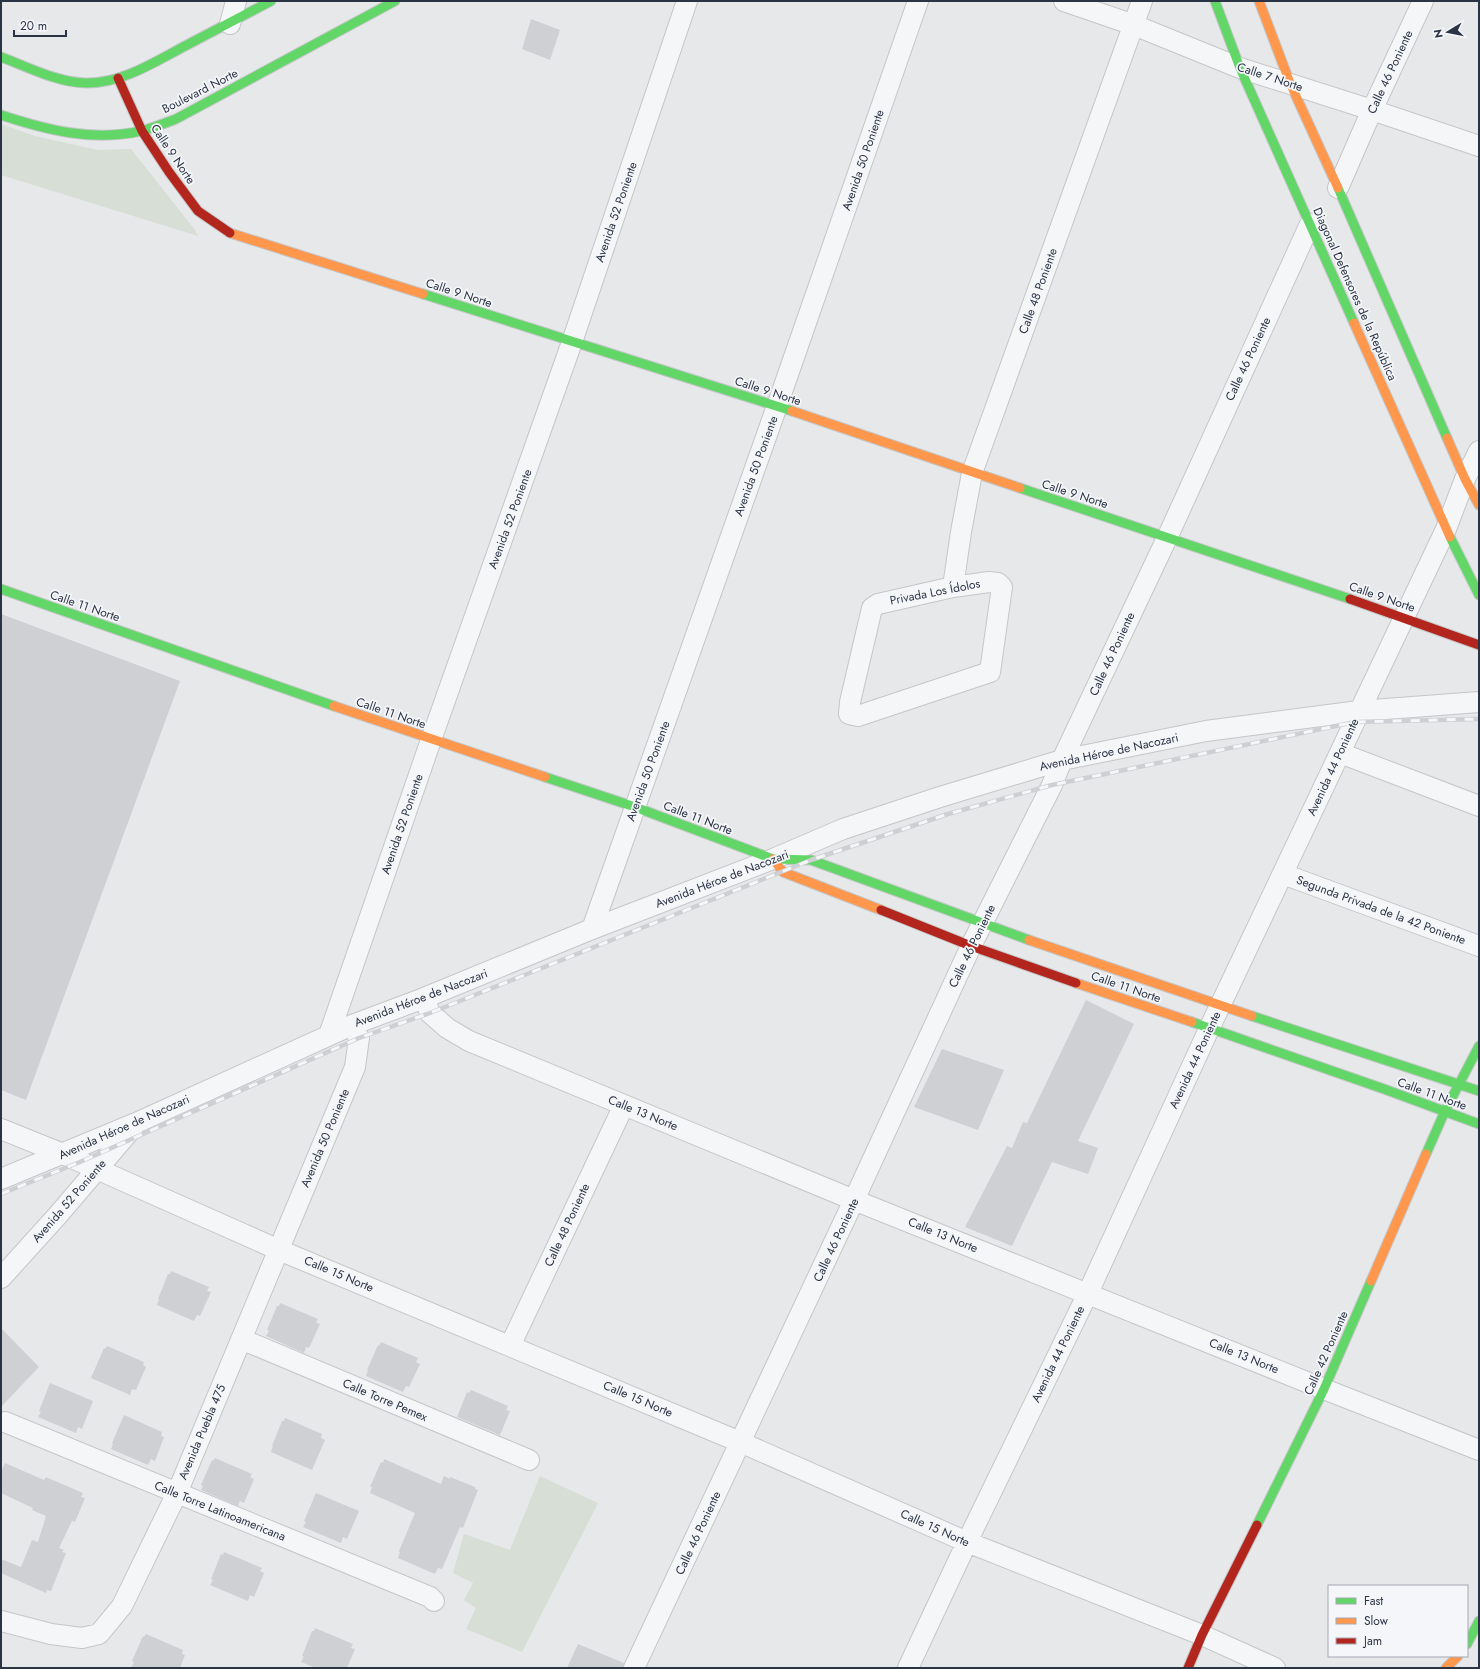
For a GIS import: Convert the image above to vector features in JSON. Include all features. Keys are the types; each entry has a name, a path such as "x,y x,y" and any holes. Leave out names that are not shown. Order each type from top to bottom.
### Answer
{"main road":[{"path":"1,57 75,83 97,83 118,78 140,69 230,24 272,1"},
{"name":"Boulevard Norte","path":"1,115 45,130 75,135 109,136 142,131 176,119 395,1"},
{"name":"Diagonal Defensores de la República","path":"1215,1 1240,68 1446,528 1479,595"},
{"path":"1259,1 1290,83 1308,120 1465,479 1479,505"},
{"name":"Calle 9 Norte","path":"118,78 142,131 198,211 227,232 778,406 972,473 1403,617 1479,645"},
{"name":"Calle 11 Norte","path":"1,589 431,740 635,807 773,860 811,860 982,924 1479,1091"},
{"name":"Calle 11 Norte","path":"773,860 783,872 971,946 1479,1124"},
{"name":"Calle 42 Poniente","path":"1188,1668 1202,1635 1324,1389 1445,1111 1479,1046"},
{"path":"1468,1642 1479,1621"},
{"path":"1446,1668 1457,1657"}],"street":[{"path":"230,24 236,1"},
{"name":"Avenida 52 Poniente","path":"329,1035 431,740 572,342 687,1"},
{"name":"Avenida 50 Poniente","path":"592,929 778,406 918,1"},
{"name":"Calle 7 Norte","path":"1064,1 1134,25 1240,68 1290,83 1479,146"},
{"name":"Calle 48 Poniente","path":"953,587 972,473 1142,1"},
{"name":"Calle 46 Poniente","path":"1338,188 1372,110 1423,1"},
{"name":"Calle 46 Poniente","path":"634,1668 854,1200 971,946 1052,785 1062,760 1310,224"},
{"name":"Avenida 44 Poniente","path":"908,1668 1088,1292 1220,1005 1446,528 1465,479 1479,451"},
{"name":"Privada Los Ídolos","path":"989,582 998,583 1002,587 990,672 858,716 849,714 850,702 872,608 878,604 953,587 989,582"},
{"name":"Avenida Héroe de Nacozari","path":"1,1179 136,1123 352,1025 424,998 592,929 773,860 843,829 1062,760 1206,731 1359,711 1479,702"},
{"path":"1340,753 1479,806"},
{"name":"Segunda Privada de la 42 Poniente","path":"1283,874 1479,946"},
{"name":"Calle 13 Norte","path":"424,998 430,1013 447,1028 469,1041 854,1200 1088,1292 1324,1389 1479,1450"},
{"name":"Avenida 50 Poniente","path":"279,1250 355,1067 359,1038 352,1025"},
{"name":"Calle 48 Poniente","path":"510,1346 624,1105"},
{"name":"Avenida 52 Poniente","path":"1,1278 58,1215 136,1123"},
{"name":"Calle 15 Norte","path":"1,1129 63,1154 279,1250 740,1442 967,1542 1202,1635 1275,1668"},
{"name":"Avenida Puebla 475","path":"1,1621 51,1634 82,1638 99,1634 122,1606 177,1493 279,1250"},
{"name":"Calle Torre Pemex","path":"241,1339 529,1460"},
{"name":"Calle Torre Latinoamericana","path":"5,1422 430,1597 434,1601"}],"shaded area":[{"path":"1,124 35,136 98,150 131,149 195,230 198,236 1,175"},
{"path":"540,1476 598,1503 522,1652 466,1629 476,1608 464,1600 473,1583 453,1573 464,1534 510,1550"}],"building":[{"path":"531,19 560,30 550,60 522,49"},
{"path":"1,614 180,681 26,1100 1,1090"},
{"path":"1086,1000 1134,1024 1078,1141 1098,1148 1088,1174 1052,1162 1012,1246 965,1227 1007,1146 1012,1148 1023,1122 1027,1123"},
{"path":"942,1049 1004,1070 978,1130 914,1107"},
{"path":"171,1271 209,1287 207,1291 211,1292 200,1316 197,1315 194,1321 157,1305 168,1274 170,1274"},
{"path":"280,1303 318,1319 316,1323 320,1324 309,1348 306,1347 304,1353 266,1336 277,1306 279,1306"},
{"path":"1,1328 39,1367 1,1407"},
{"path":"381,1342 418,1358 416,1362 420,1364 409,1387 406,1386 403,1392 366,1376 367,1370 378,1345 379,1346"},
{"path":"107,1346 144,1362 143,1365 146,1367 136,1390 132,1389 130,1395 91,1378 104,1348 105,1349"},
{"path":"50,1383 93,1401 82,1429 78,1427 76,1433 38,1417"},
{"path":"471,1390 508,1406 506,1410 510,1411 500,1435 457,1417 467,1392 469,1393"},
{"path":"124,1415 162,1432 161,1436 164,1437 155,1461 151,1459 148,1465 111,1449 112,1443"},
{"path":"285,1418 322,1434 321,1438 325,1440 312,1470 271,1452 282,1421 284,1421"},
{"path":"215,1458 252,1474 250,1477 254,1479 244,1503 240,1501 238,1506 201,1490 203,1486 201,1485 212,1460 213,1461"},
{"path":"384,1459 441,1484 444,1476 475,1487 475,1489 478,1490 463,1528 460,1527 442,1569 438,1568 435,1574 398,1558 399,1551 415,1513 370,1493 372,1487 370,1487 381,1462 383,1463"},
{"path":"5,1463 44,1480 46,1477 83,1493 81,1497 85,1498 75,1522 72,1521 59,1548 64,1550 62,1552 66,1553 51,1591 47,1590 46,1593 1,1573 1,1559 21,1567 32,1540 38,1542 46,1516 32,1510 33,1508 1,1493 1,1472"},
{"path":"316,1493 359,1511 347,1539 343,1537 341,1543 303,1527 306,1522 304,1521"},
{"path":"224,1552 262,1568 260,1571 264,1573 257,1590 254,1597 250,1595 248,1601 210,1585 221,1554 223,1555"},
{"path":"315,1628 353,1644 351,1648 355,1649 347,1668 316,1668 301,1662 312,1631 314,1631"},
{"path":"146,1634 183,1650 182,1654 185,1655 180,1668 131,1668 134,1662 132,1661 143,1636 144,1637"},
{"path":"578,1644 624,1663 623,1668 567,1668"}],"railway":[{"path":"1,1194 80,1162 359,1038 430,1013 811,860 948,814 1052,785 1355,722 1479,719"}],"traffic: fast":[{"path":"1,57 63,80 85,83 112,80 125,76 151,64 271,1"},
{"path":"1,115 53,130 88,135 123,134 145,130 176,119 395,1"},
{"path":"1215,1 1240,68 1354,323"},
{"path":"1338,188 1447,438"},
{"path":"423,294 792,411"},
{"path":"1020,488 1350,599"},
{"path":"1450,537 1479,595"},
{"path":"1,589 334,706"},
{"path":"545,777 635,807 773,859 811,860 1029,940"},
{"path":"1252,1016 1479,1091"},
{"path":"1192,1022 1479,1124"},
{"path":"1426,1154 1445,1111 1479,1046"},
{"path":"1257,1525 1324,1389 1371,1281"},
{"path":"1468,1642 1479,1621"}],"traffic: slow":[{"path":"1259,1 1290,83 1338,188"},
{"path":"230,233 423,294"},
{"path":"1354,323 1450,537"},
{"path":"792,411 1020,488"},
{"path":"1447,438 1465,479 1479,505"},
{"path":"334,706 545,777"},
{"path":"773,859 783,872 881,910"},
{"path":"1029,940 1252,1016"},
{"path":"1076,983 1192,1022"},
{"path":"1371,1281 1426,1154"},
{"path":"1446,1668 1457,1657"}],"traffic: jam":[{"path":"118,78 142,131 169,172 198,211 230,233"},
{"path":"1350,599 1479,645"},
{"path":"881,910 971,946 1076,983"},
{"path":"1188,1668 1202,1635 1257,1525"}]}
